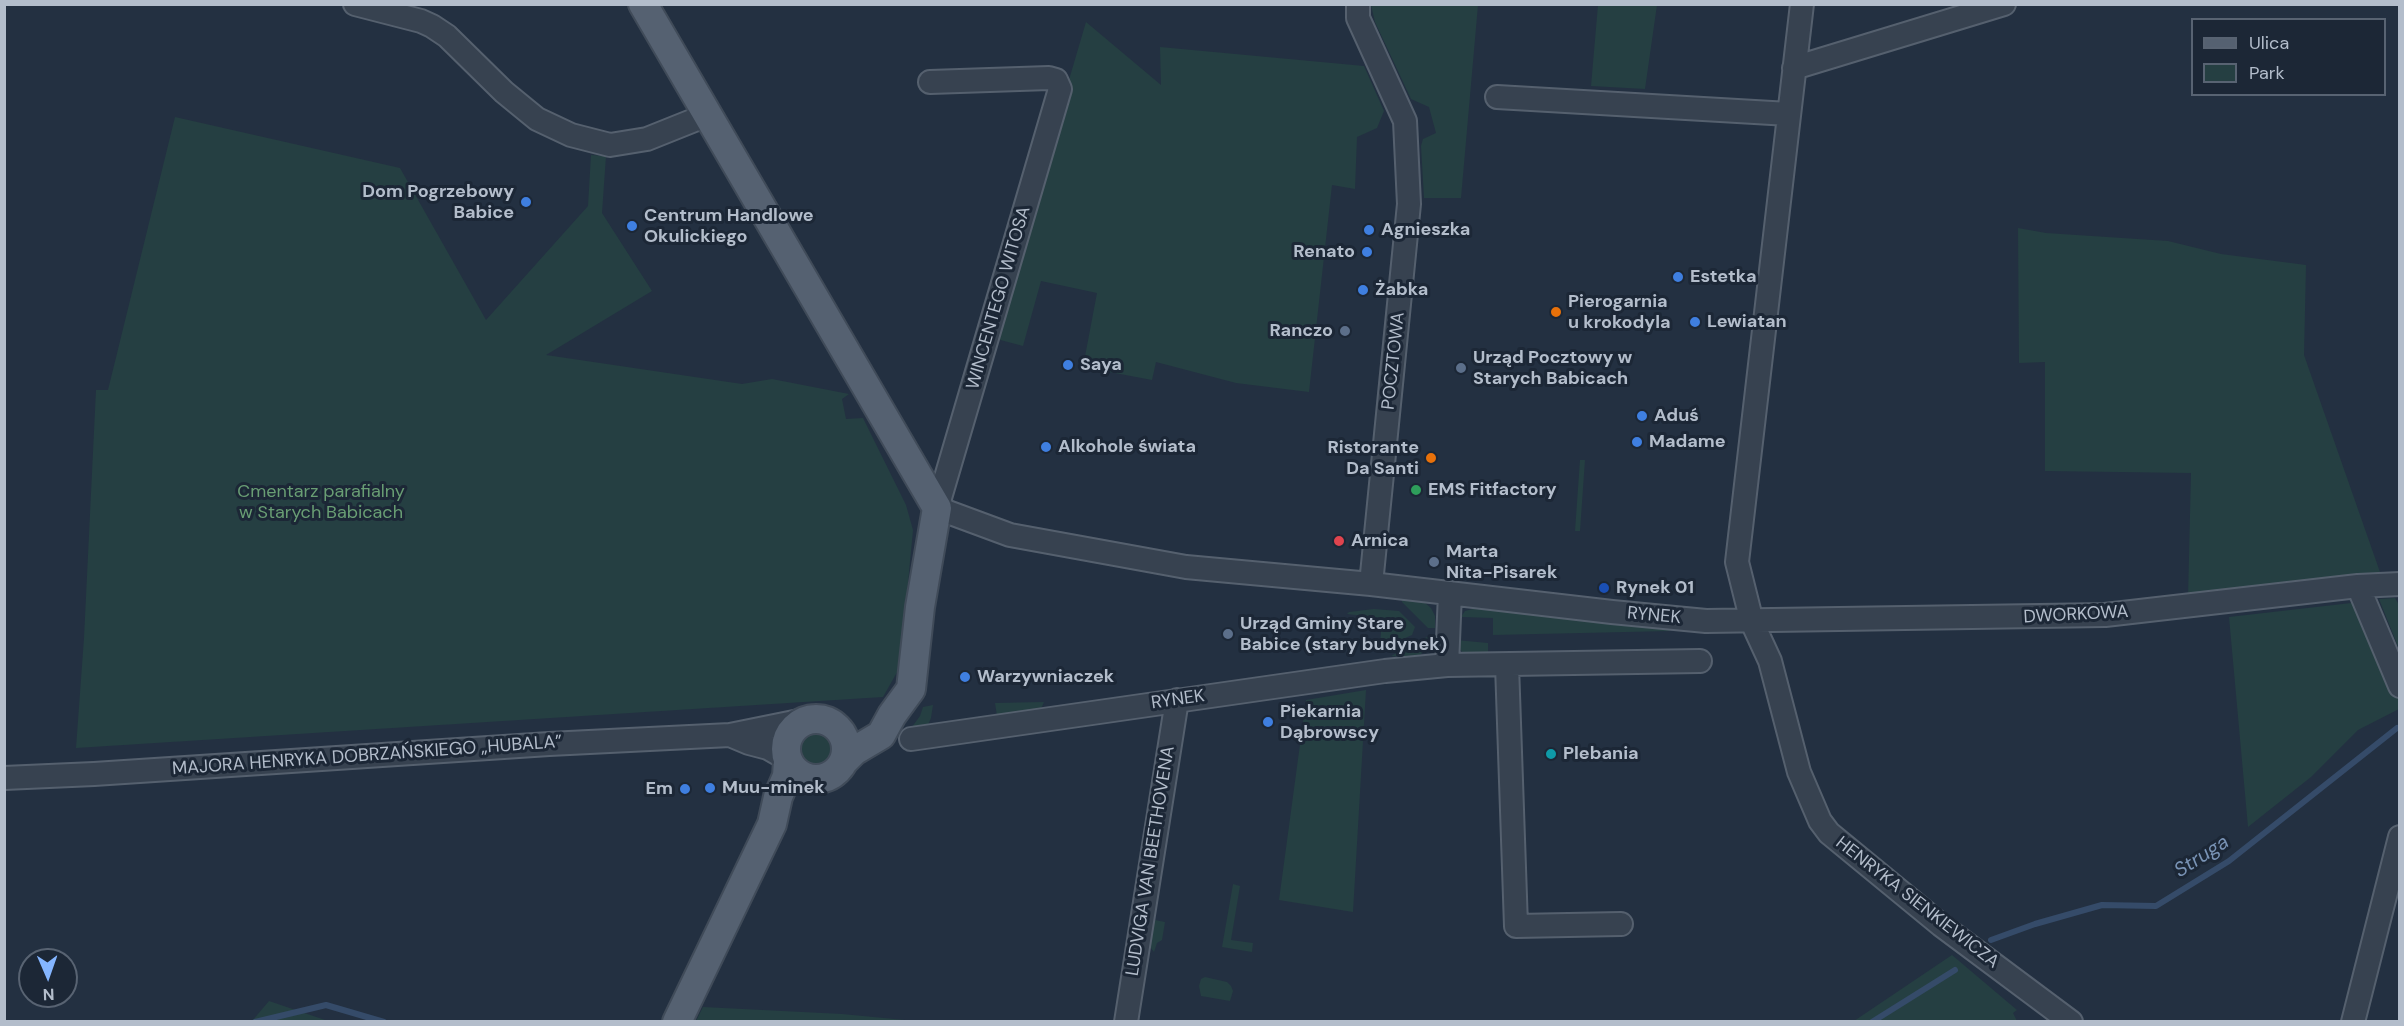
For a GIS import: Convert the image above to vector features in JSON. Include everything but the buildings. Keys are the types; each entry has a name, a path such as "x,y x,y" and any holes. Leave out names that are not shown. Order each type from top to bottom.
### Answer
{"main road":[{"path":"643,4 937,508 920,607 911,689 881,735 854,751 834,774 819,780 799,793 772,824"},
{"path":"677,1022 772,824 778,797 787,776 786,746 790,733 798,726 819,720 853,724 892,715"},
{"path":"819,720 840,730 846,741 847,754 844,761"},
{"path":"787,760 798,774 819,780"}],"street":[{"path":"355,4 432,26 462,48 504,92 537,118 571,135 610,144 647,140 706,115"},
{"name":"POCZTOWA","path":"1358,4 1358,18 1405,121 1409,204 1371,584"},
{"name":"HENRYKA SIENKIEWICZA","path":"1802,4 1737,562 1752,622 1770,661 1799,772 1820,821 1829,833 1941,925 2071,1022"},
{"path":"1794,68 2004,4"},
{"name":"WINCENTEGO WITOSA","path":"930,82 1049,78 1056,80 1060,89 937,508"},
{"path":"1497,97 1789,114"},
{"name":"RYNEK","path":"937,508 1011,536 1186,567 1371,584 1623,614 1706,621 1752,622"},
{"name":"DWORKOWA","path":"1752,622 2105,615 2358,586 2400,584"},
{"path":"2358,586 2400,686"},
{"path":"1447,665 1450,593"},
{"name":"RYNEK","path":"911,739 1332,677 1447,665 1700,661"},
{"path":"1507,665 1516,926 1621,924"},
{"name":"LUDVIGA VAN BEETHOVENA","path":"1125,1022 1177,700"},
{"name":"MAJORA HENRYKA DOBRZAŃSKIEGO „HUBALA”","path":"4,777 94,774 549,744 730,735 819,720"},
{"name":"MAJORA HENRYKA DOBRZAŃSKIEGO „HUBALA”","path":"730,735 768,748 787,760"},
{"path":"2353,1022 2400,837"}],"green space":[{"path":"1371,5 1478,5 1461,198 1424,198 1421,146 1423,139 1436,133 1429,107 1411,99 1375,22"},
{"path":"1598,5 1657,5 1645,89 1591,86"},
{"path":"1086,22 1161,85 1160,47 1364,66 1384,111 1377,128 1357,137 1355,189 1332,185 1309,392 1236,383 1156,362 1152,380 1083,367 1097,293 1041,281 1023,346 993,338"},
{"name":"Cmentarz parafialny w Starych Babicach","path":"175,117 400,168 486,320 588,206 591,155 606,156 602,213 652,291 546,355 742,384 772,379 849,394 842,399 846,419 863,418 906,505 913,530 900,667 883,697 76,748 84,638 96,390 108,390"},
{"path":"2018,228 2046,233 2168,241 2221,254 2306,265 2304,355 2381,575 2188,598 2191,473 2045,471 2045,362 2019,363"},
{"path":"1580,460 1585,460 1580,531 1575,531"},
{"path":"1402,598 1424,602 1431,608 1435,616 1435,628 1428,628 1402,602"},
{"path":"2395,598 2399,605 2399,649 2379,599"},
{"path":"2360,602 2399,695 2399,709 2358,730 2311,777 2248,827 2229,617"},
{"path":"1480,607 1669,629 1670,631 1493,635 1493,618 1461,617 1465,611"},
{"path":"1374,609 1399,611 1415,627 1412,635 1383,648 1380,646 1382,618 1347,614"},
{"path":"1427,637 1434,638 1433,645 1421,654 1413,658 1391,656"},
{"path":"1456,640 1488,643 1488,658 1464,654 1456,645"},
{"path":"1366,690 1353,912 1279,900 1306,700"},
{"path":"1044,702 1040,711 997,716 995,703"},
{"path":"933,705 927,727 909,731 920,716 923,707"},
{"path":"816,734 826,739 831,749 826,759 816,764 806,759 801,749 806,739"},
{"path":"1233,884 1240,886 1231,940 1253,943 1252,952 1222,947"},
{"path":"1150,919 1165,922 1162,940 1157,943 1154,952 1147,943"},
{"path":"1952,955 2017,1010 2013,1013 2017,1021 1854,1021"},
{"path":"1205,977 1227,982 1233,991 1230,1001 1201,996 1199,986 1201,979"},
{"path":"269,1001 328,1021 252,1021"},
{"path":"703,1007 842,1014 915,1021 696,1021"}],"waterway":[{"name":"Struga","path":"1991,940 2035,924 2102,905 2156,906 2229,861 2397,728"},
{"name":"Struga","path":"1872,1022 1955,970"},
{"name":"Struga","path":"255,1022 326,1005 384,1022"}],"place":[{"name":"Dom Pogrzebowy Babice","path":"526,202"},
{"name":"Centrum Handlowe Okulickiego","path":"632,226"},
{"name":"Agnieszka","path":"1369,230"},
{"name":"Renato","path":"1367,252"},
{"name":"Estetka","path":"1678,277"},
{"name":"Żabka","path":"1363,290"},
{"name":"Pierogarnia u krokodyla","path":"1556,312"},
{"name":"Lewiatan","path":"1695,322"},
{"name":"Ranczo","path":"1345,331"},
{"name":"Saya","path":"1068,365"},
{"name":"Urząd Pocztowy w Starych Babicach","path":"1461,368"},
{"name":"Aduś","path":"1642,416"},
{"name":"Madame","path":"1637,442"},
{"name":"Alkohole świata","path":"1046,447"},
{"name":"Ristorante Da Santi","path":"1431,458"},
{"name":"EMS Fitfactory","path":"1416,490"},
{"name":"Arnica","path":"1339,541"},
{"name":"Marta Nita-Pisarek","path":"1434,562"},
{"name":"Rynek 01","path":"1604,588"},
{"name":"Urząd Gminy Stare Babice (stary budynek)","path":"1228,634"},
{"name":"Warzywniaczek","path":"965,677"},
{"name":"Piekarnia Dąbrowscy","path":"1268,722"},
{"name":"Plebania","path":"1551,754"},
{"name":"Muu-minek","path":"710,788"},
{"name":"Em","path":"685,789"}]}
